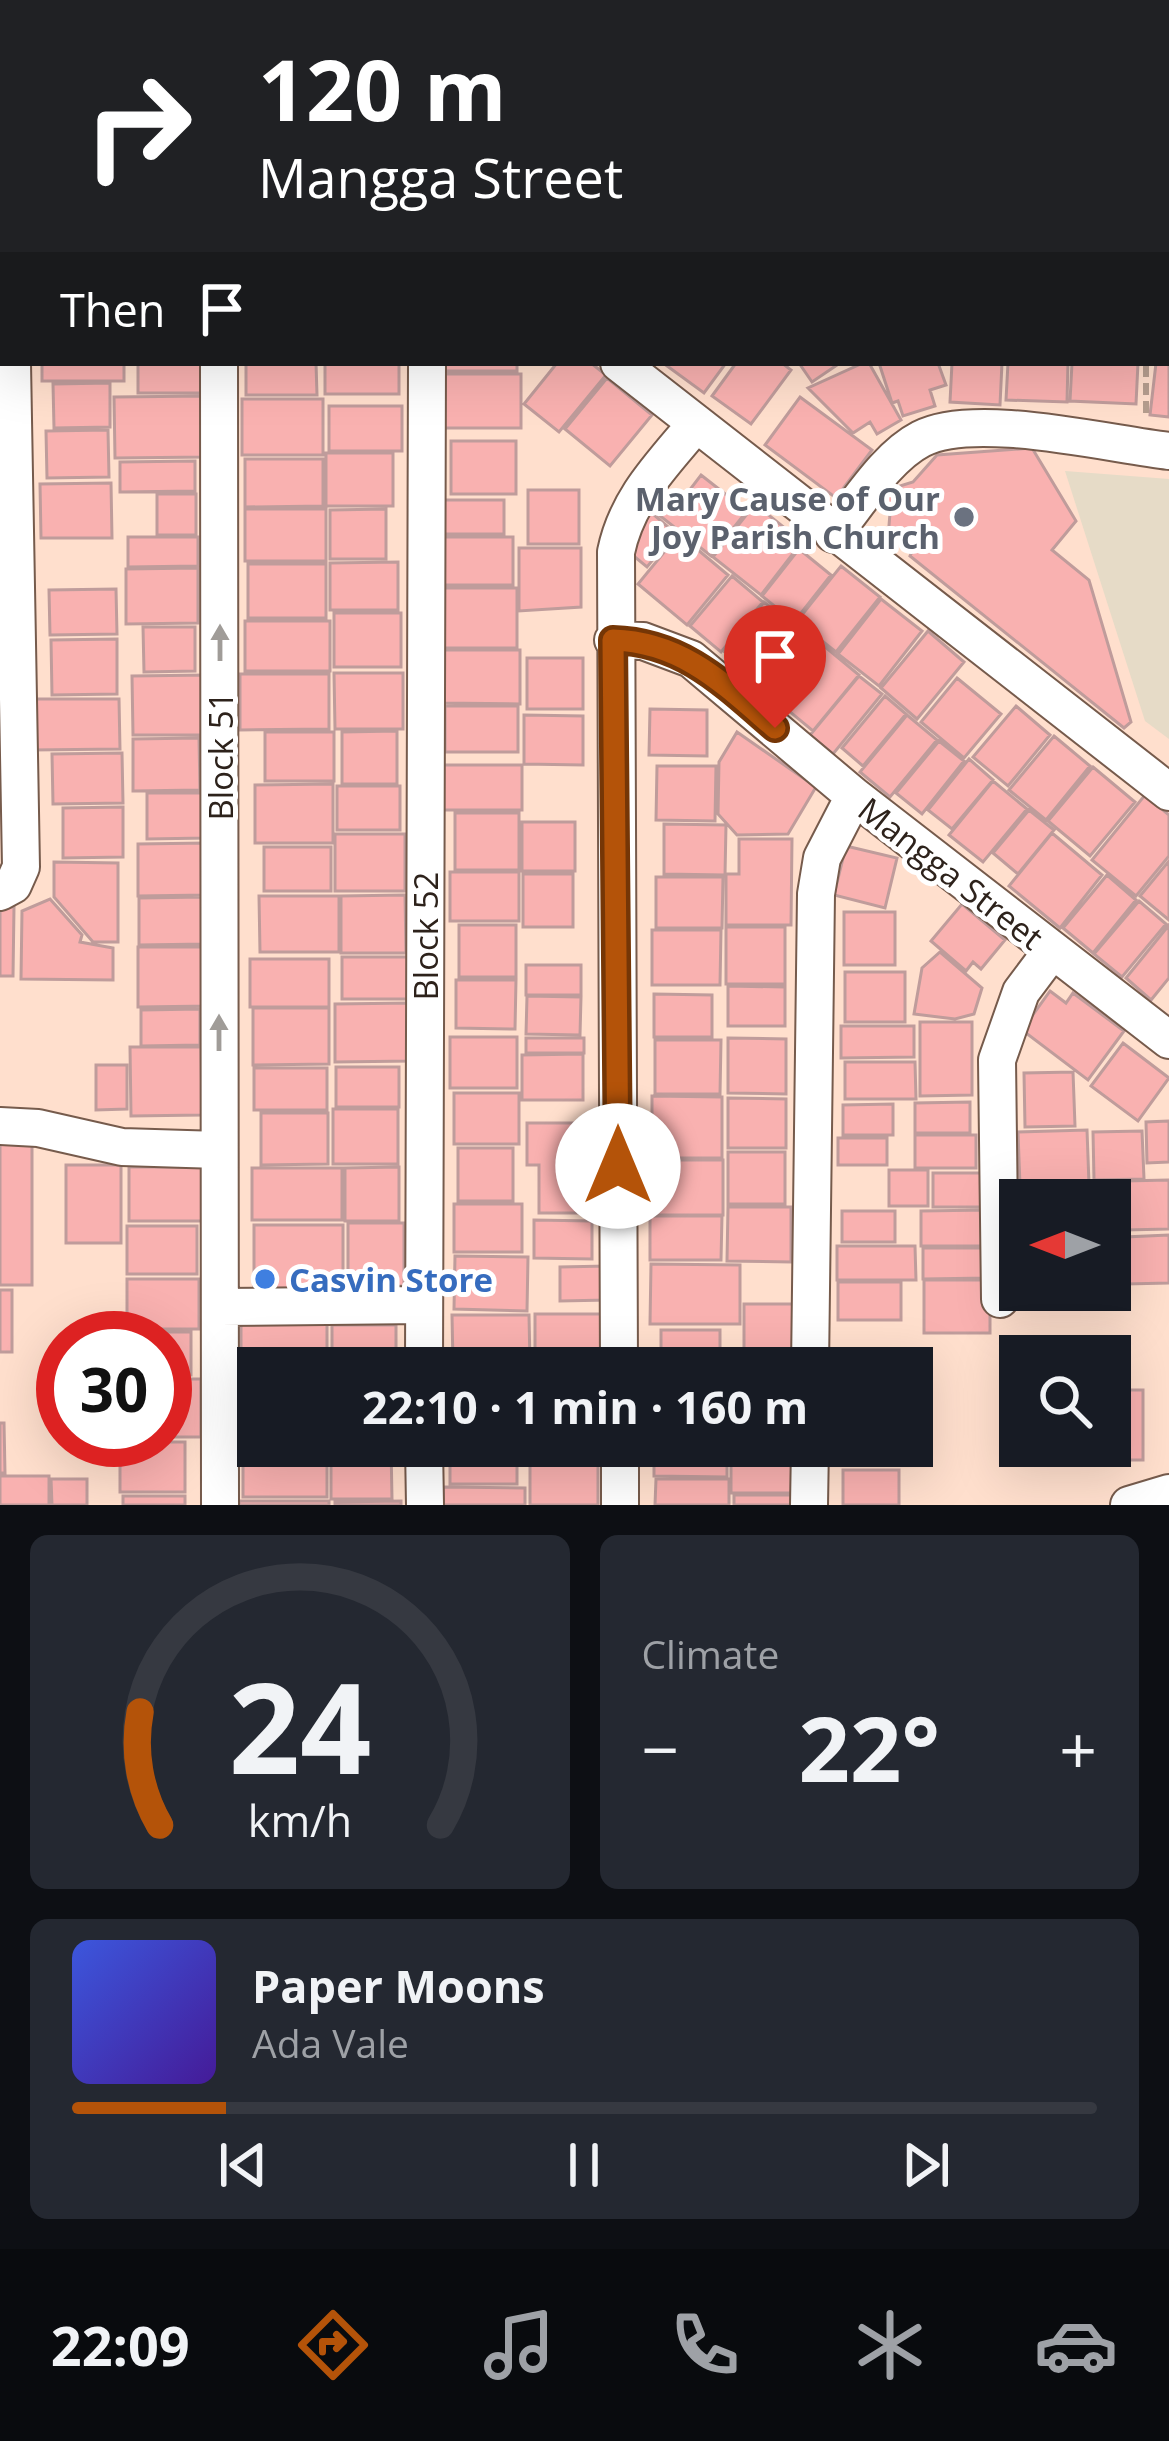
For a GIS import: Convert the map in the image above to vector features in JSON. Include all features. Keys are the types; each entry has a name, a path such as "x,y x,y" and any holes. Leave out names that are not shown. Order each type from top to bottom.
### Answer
{"street":[{"path":"6,888 21,867 12,366"},
{"name":"Block 51","path":"219,366 220,1505"},
{"name":"Block 52","path":"424,1347 428,366"},
{"path":"625,366 832,534 1169,792"},
{"path":"619,1347 613,640 622,520 640,490 695,425"},
{"path":"832,534 900,455 940,432 1026,433 1157,450"},
{"name":"Mangga Street","path":"613,640 643,641 691,659 854,796 1169,1040"},
{"path":"810,1347 816,894 823,858 854,796"},
{"path":"999,1219 997,1060 1021,992 1052,952"},
{"path":"0,1126 122,1147 219,1150"},
{"path":"220,1306 424,1305"},
{"path":"424,1467 425,1505"},
{"path":"620,1467 620,1505"},
{"path":"809,1505 810,1467"},
{"path":"1129,1505 1169,1493"}],"path":[{"path":"1146,366 1157,450"}],"shaded area":[{"path":"1065,471 1169,479 1169,739 1145,721"}],"building":[{"path":"42,366 124,366 124,381 42,381"},
{"path":"138,366 201,366 201,393 138,393"},
{"path":"246,366 316,366 317,395 246,395"},
{"path":"325,366 399,366 399,394 325,394"},
{"path":"439,366 517,366 517,371 439,371"},
{"path":"555,366 595,366 606,375 559,432 524,404"},
{"path":"667,366 724,366 704,393"},
{"path":"734,366 786,366 791,370 751,424 712,396"},
{"path":"801,366 836,366 812,382"},
{"path":"856,366 871,366 901,420 877,434 870,422 853,433 808,388"},
{"path":"880,366 939,366 946,385 930,390 935,406 903,416 898,401 892,403"},
{"path":"952,366 1002,366 1000,405 950,402"},
{"path":"1008,366 1068,366 1067,402 1006,400"},
{"path":"1072,366 1138,366 1136,404 1070,401"},
{"path":"1156,366 1169,366 1169,417 1150,415"},
{"path":"434,374 521,374 521,428 434,428"},
{"path":"607,378 652,415 610,466 565,429"},
{"path":"110,383 110,427 54,428 53,384"},
{"path":"205,396 206,457 115,458 114,397"},
{"path":"800,397 872,450 836,498 765,445"},
{"path":"242,399 323,399 323,455 242,455"},
{"path":"329,406 402,406 402,451 329,451"},
{"path":"108,430 109,477 47,478 46,431"},
{"path":"451,441 516,441 516,494 451,494"},
{"path":"1032,448 1076,521 1052,550 1089,580 1131,722 1124,728 910,556 916,543 888,538 890,513 884,491 913,482 937,455"},
{"path":"326,453 393,453 393,506 326,506"},
{"path":"245,459 323,459 323,506 245,507"},
{"path":"195,461 195,491 120,492 120,462"},
{"path":"701,475 747,511 711,556 645,504 658,487 679,504"},
{"path":"111,483 112,538 41,538 40,484"},
{"path":"528,490 579,490 579,544 528,544"},
{"path":"157,494 196,494 196,535 157,535"},
{"path":"444,500 504,500 504,534 444,534"},
{"path":"755,504 802,542 761,595 713,557"},
{"path":"645,507 675,533 647,567 630,553"},
{"path":"245,509 326,509 326,561 245,561"},
{"path":"386,509 386,559 330,559 330,510"},
{"path":"679,534 728,575 687,625 638,584"},
{"path":"128,537 198,537 198,566 128,567"},
{"path":"435,537 513,537 513,585 435,585"},
{"path":"519,548 581,548 581,607 519,611"},
{"path":"799,549 831,575 794,622 762,596"},
{"path":"398,562 398,610 330,610 330,563"},
{"path":"248,564 326,564 326,618 248,618"},
{"path":"841,566 880,597 836,652 797,621"},
{"path":"198,568 198,623 126,624 126,569"},
{"path":"732,576 763,602 721,652 690,626"},
{"path":"435,588 517,588 517,648 435,648"},
{"path":"116,589 117,634 50,635 49,590"},
{"path":"881,599 922,631 879,686 838,654"},
{"path":"764,602 802,632 762,681 725,652"},
{"path":"334,613 401,613 401,667 334,667"},
{"path":"245,621 330,621 330,671 245,671"},
{"path":"143,627 195,627 195,671 144,672"},
{"path":"806,631 859,675 813,731 760,687"},
{"path":"928,631 964,662 917,719 881,688"},
{"path":"117,639 117,694 52,695 51,640"},
{"path":"440,650 520,650 520,704 440,703"},
{"path":"527,658 583,658 583,709 527,709"},
{"path":"334,673 403,673 403,729 335,729"},
{"path":"240,674 329,674 329,729 240,730"},
{"path":"208,675 209,735 133,735 132,676"},
{"path":"859,676 882,694 833,754 810,735"},
{"path":"957,678 1001,714 964,758 921,722"},
{"path":"885,696 906,714 863,766 842,748"},
{"path":"32,699 119,699 120,749 32,750"},
{"path":"445,706 518,706 518,752 445,752"},
{"path":"1016,706 1050,735 1008,786 973,757"},
{"path":"650,709 707,710 707,756 649,755"},
{"path":"524,715 583,716 583,765 524,764"},
{"path":"907,715 937,740 890,797 860,772"},
{"path":"397,731 397,784 342,784 342,732"},
{"path":"265,732 334,732 334,781 265,781"},
{"path":"737,732 816,787 788,834 737,835 718,814 719,762"},
{"path":"1054,736 1090,766 1046,820 1009,790"},
{"path":"199,738 200,790 133,791 133,739"},
{"path":"939,741 964,761 922,814 896,793"},
{"path":"122,753 123,803 53,804 52,754"},
{"path":"969,759 993,780 952,829 928,810"},
{"path":"441,765 522,765 522,810 441,810"},
{"path":"657,766 716,766 715,821 656,820"},
{"path":"1093,767 1135,802 1090,856 1048,821"},
{"path":"993,781 1027,809 983,862 949,835"},
{"path":"333,784 333,843 255,843 255,785"},
{"path":"337,786 400,786 400,830 337,830"},
{"path":"147,793 206,793 206,838 147,839"},
{"path":"1145,795 1169,815 1169,856 1136,896 1092,860"},
{"path":"123,807 123,857 63,858 63,808"},
{"path":"1029,810 1054,830 1018,874 993,853"},
{"path":"455,813 519,813 519,870 455,870"},
{"path":"522,822 575,822 575,871 522,871"},
{"path":"664,824 726,825 725,875 664,874"},
{"path":"1052,833 1102,875 1060,928 1009,886"},
{"path":"335,834 405,834 405,891 335,891"},
{"path":"739,839 792,839 791,925 726,925 726,874 739,874"},
{"path":"206,843 207,895 138,896 138,844"},
{"path":"846,846 897,858 885,908 834,895"},
{"path":"264,847 331,847 331,891 264,891"},
{"path":"1169,861 1169,920 1140,896"},
{"path":"54,862 118,863 118,942 93,942 54,897"},
{"path":"450,872 519,872 519,921 450,921"},
{"path":"523,874 573,874 573,927 523,927"},
{"path":"1107,875 1136,900 1093,953 1063,928"},
{"path":"656,877 723,877 722,928 656,928"},
{"path":"405,895 406,953 341,953 341,896"},
{"path":"259,896 339,896 339,952 260,952"},
{"path":"204,897 205,944 139,945 139,898"},
{"path":"50,899 82,935 80,942 113,948 113,980 21,979 22,911"},
{"path":"1139,901 1166,924 1122,977 1094,954"},
{"path":"962,904 1005,940 981,969 973,962 966,971 931,941"},
{"path":"0,907 14,907 13,976 0,976"},
{"path":"844,912 895,912 895,965 844,965"},
{"path":"459,925 516,925 516,977 459,977"},
{"path":"1169,925 1169,978 1151,1000 1126,978"},
{"path":"726,927 785,927 785,984 726,984"},
{"path":"652,930 721,930 720,985 652,985"},
{"path":"138,947 211,947 211,1006 138,1007"},
{"path":"940,952 982,988 974,1014 955,1019 914,1014 922,968"},
{"path":"342,957 408,957 408,999 342,999"},
{"path":"250,959 329,959 329,1007 250,1007"},
{"path":"526,965 581,965 581,995 526,995"},
{"path":"845,972 905,972 905,1022 845,1022"},
{"path":"456,980 516,980 515,1029 456,1028"},
{"path":"728,986 785,987 785,1026 728,1026"},
{"path":"1050,991 1066,1003 1073,993 1124,1031 1088,1080 1022,1030"},
{"path":"654,994 712,995 712,1037 654,1037"},
{"path":"527,996 581,997 580,1035 526,1034"},
{"path":"411,1003 411,1061 335,1062 335,1004"},
{"path":"253,1008 329,1008 329,1064 253,1065"},
{"path":"200,1009 200,1045 141,1046 141,1010"},
{"path":"920,1022 972,1022 972,1095 920,1096"},
{"path":"841,1026 914,1026 914,1057 841,1058"},
{"path":"450,1037 517,1037 517,1088 450,1088"},
{"path":"526,1038 584,1038 584,1053 526,1053"},
{"path":"728,1038 786,1039 786,1094 728,1093"},
{"path":"655,1040 721,1040 720,1094 655,1094"},
{"path":"1123,1043 1169,1078 1138,1121 1091,1086"},
{"path":"130,1047 201,1047 202,1115 131,1116"},
{"path":"583,1054 583,1100 522,1100 522,1055"},
{"path":"845,1062 915,1062 916,1099 845,1099"},
{"path":"96,1065 127,1065 127,1109 96,1110"},
{"path":"336,1067 399,1067 399,1107 336,1107"},
{"path":"254,1068 327,1068 327,1110 254,1110"},
{"path":"1073,1072 1075,1126 1025,1127 1024,1073"},
{"path":"454,1093 519,1093 519,1144 454,1144"},
{"path":"652,1096 722,1097 722,1158 652,1158"},
{"path":"728,1098 786,1099 786,1148 728,1148"},
{"path":"970,1102 970,1133 915,1133 915,1103"},
{"path":"893,1104 893,1135 843,1135 843,1105"},
{"path":"333,1109 398,1109 398,1164 333,1164"},
{"path":"261,1113 328,1113 328,1164 261,1165"},
{"path":"1169,1121 1169,1162 1147,1163 1146,1122"},
{"path":"527,1123 604,1123 604,1213 539,1213 539,1165 527,1165"},
{"path":"1087,1130 1089,1179 1020,1179 1018,1132"},
{"path":"1142,1131 1144,1179 1094,1179 1093,1132"},
{"path":"915,1135 976,1135 976,1168 915,1168"},
{"path":"838,1138 887,1138 887,1165 838,1165"},
{"path":"0,1141 32,1141 32,1285 0,1285"},
{"path":"458,1148 513,1148 513,1201 458,1201"},
{"path":"728,1152 785,1152 785,1204 728,1204"},
{"path":"655,1160 723,1160 723,1215 655,1215"},
{"path":"66,1165 121,1165 121,1243 66,1243"},
{"path":"129,1167 203,1167 203,1221 129,1221"},
{"path":"399,1167 399,1221 345,1221 345,1168"},
{"path":"252,1168 342,1168 342,1220 252,1220"},
{"path":"889,1170 928,1170 928,1206 889,1206"},
{"path":"933,1173 982,1173 982,1207 933,1207"},
{"path":"1169,1180 1169,1229 1131,1230 1131,1181"},
{"path":"454,1204 522,1204 522,1252 454,1252"},
{"path":"728,1207 791,1207 791,1262 727,1261"},
{"path":"987,1210 987,1246 921,1246 921,1211"},
{"path":"842,1211 895,1211 895,1242 842,1242"},
{"path":"650,1216 722,1216 721,1260 650,1260"},
{"path":"534,1220 592,1221 592,1259 534,1258"},
{"path":"348,1223 404,1223 404,1286 348,1286"},
{"path":"254,1225 343,1225 343,1289 254,1289"},
{"path":"127,1226 197,1226 197,1274 127,1274"},
{"path":"1169,1235 1169,1283 1131,1284 1131,1237"},
{"path":"837,1246 915,1246 916,1280 837,1280"},
{"path":"923,1248 988,1248 988,1278 923,1279"},
{"path":"455,1256 528,1257 527,1311 454,1309"},
{"path":"651,1264 740,1265 740,1324 650,1324"},
{"path":"607,1266 608,1300 560,1301 560,1267"},
{"path":"127,1279 199,1279 199,1329 192,1329 192,1311 127,1311"},
{"path":"924,1280 990,1280 990,1333 924,1333"},
{"path":"838,1282 901,1282 901,1320 838,1320"},
{"path":"0,1290 12,1290 12,1352 0,1352"},
{"path":"744,1304 793,1304 792,1347 744,1347"},
{"path":"535,1314 602,1314 602,1347 535,1347"},
{"path":"452,1315 529,1315 530,1347 453,1347"},
{"path":"241,1318 327,1318 327,1347 241,1347"},
{"path":"332,1325 396,1325 396,1347 332,1347"},
{"path":"661,1330 720,1330 720,1347 661,1347"},
{"path":"192,1379 201,1379 201,1437 192,1437"},
{"path":"1131,1390 1143,1390 1143,1460 1131,1460"},
{"path":"0,1423 4,1423 5,1473 0,1473"},
{"path":"120,1467 185,1467 185,1492 120,1492"},
{"path":"243,1467 327,1467 327,1497 243,1497"},
{"path":"331,1467 391,1467 392,1499 331,1499"},
{"path":"450,1467 517,1467 517,1484 450,1484"},
{"path":"530,1467 598,1467 598,1505 530,1505"},
{"path":"654,1467 727,1467 727,1477 654,1476"},
{"path":"731,1467 796,1467 796,1493 731,1493"},
{"path":"843,1470 899,1470 899,1505 843,1505"},
{"path":"0,1476 49,1476 49,1505 0,1505"},
{"path":"51,1479 87,1479 87,1505 52,1505"},
{"path":"656,1479 729,1479 729,1505 655,1505"},
{"path":"443,1487 525,1488 525,1505 443,1505"},
{"path":"734,1495 795,1495 795,1505 734,1505"},
{"path":"123,1496 185,1496 185,1505 123,1505"},
{"path":"239,1501 329,1501 329,1505 239,1505"},
{"path":"401,1501 401,1505 335,1505 335,1502"}],"place":[{"name":"Mary Cause of Our Joy Parish Church","path":"964,517"},
{"name":"Casvin Store","path":"265,1279"}],"route":[{"path":"618,1166 613,640 668,647 691,659 775,728"}]}
